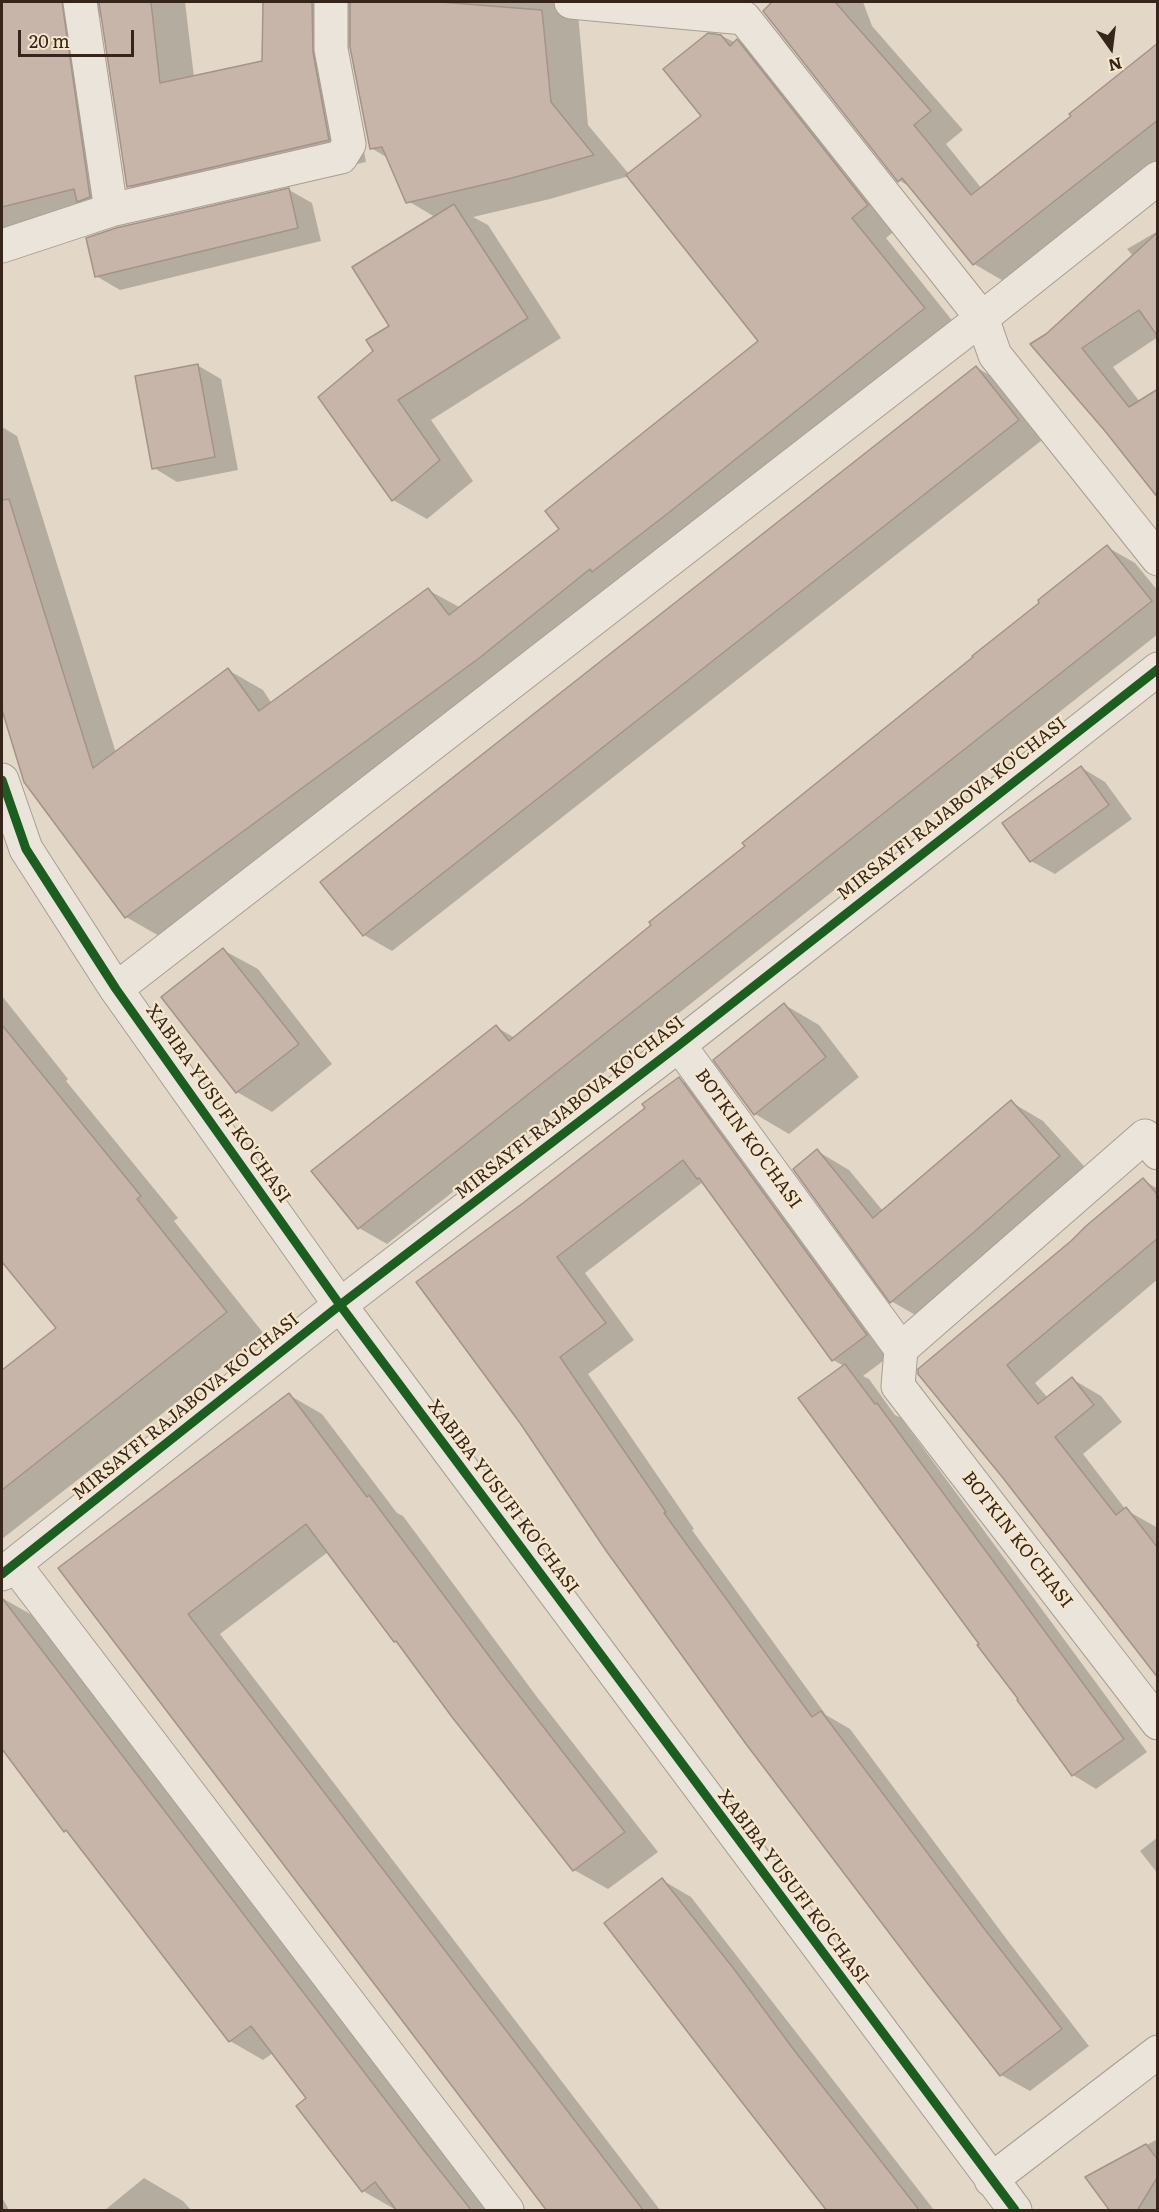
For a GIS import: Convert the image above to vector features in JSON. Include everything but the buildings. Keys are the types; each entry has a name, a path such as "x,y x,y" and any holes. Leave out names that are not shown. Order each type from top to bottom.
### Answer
{"street":[{"path":"80,2 111,210"},
{"path":"2,246 111,210 341,157 349,144 331,49 331,2"},
{"path":"571,2 744,18 982,318 995,355 1158,559"},
{"path":"116,989 982,318 1158,178"},
{"name":"MIRSAYFI RAJABOVA KO'CHASI","path":"8,1569 340,1305 679,1045 1158,669"},
{"name":"XABIBA YUSUFI KO'CHASI","path":"2,780 26,849 116,989 340,1305 1015,2211"},
{"name":"BOTKIN KO'CHASI","path":"679,1045 901,1349 898,1386 1158,1723"},
{"path":"901,1349 1145,1137 1158,1153"},
{"path":"8,1569 507,2211"},
{"path":"991,2180 1158,2052"}],"cycle path":[{"path":"2,1574 340,1305 679,1045 1158,669"},
{"path":"2,780 26,849 116,989 340,1305 1015,2210"}]}
